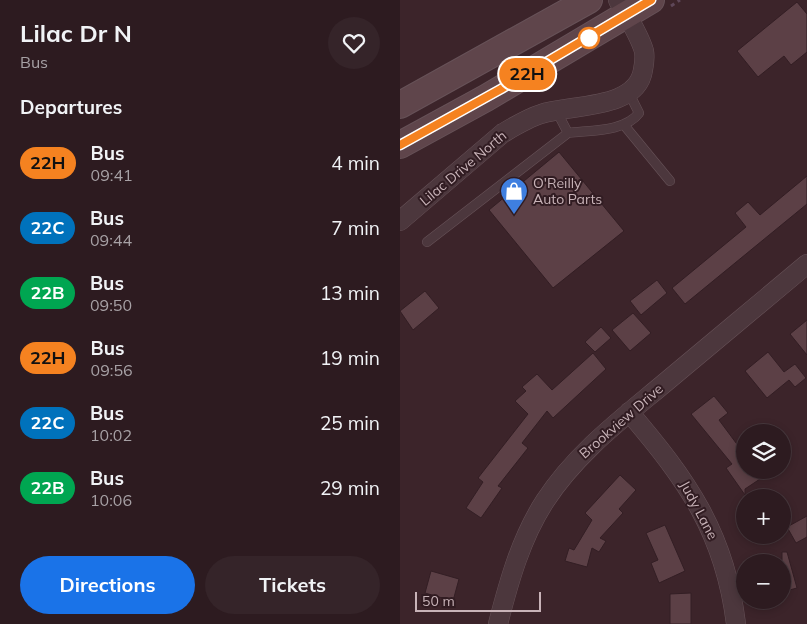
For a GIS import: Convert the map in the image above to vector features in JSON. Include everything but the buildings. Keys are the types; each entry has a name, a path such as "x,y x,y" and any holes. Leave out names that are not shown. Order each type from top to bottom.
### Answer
{"street":[{"path":"400,105 589,0"},
{"path":"400,145 622,8 651,0"},
{"path":"622,8 645,54 641,81 629,93"},
{"path":"400,84 460,71"},
{"name":"Lilac Drive North","path":"400,221 503,133 541,114 612,101 629,93"},
{"name":"Brookview Drive","path":"498,624 506,589 522,544 545,501 580,457 629,412 807,264"},
{"name":"Judy Lane","path":"629,412 685,481 703,511 719,547 732,592 736,624"}],"lane":[{"path":"426,242 568,133 624,125 639,113 629,93"},
{"path":"556,110 568,133"},
{"path":"624,125 670,181"}],"bus line":[{"name":"22H","path":"400,145 501,89 627,16 651,0"}],"place":[{"name":"O'Reilly Auto Parts","path":"514,215"}]}
